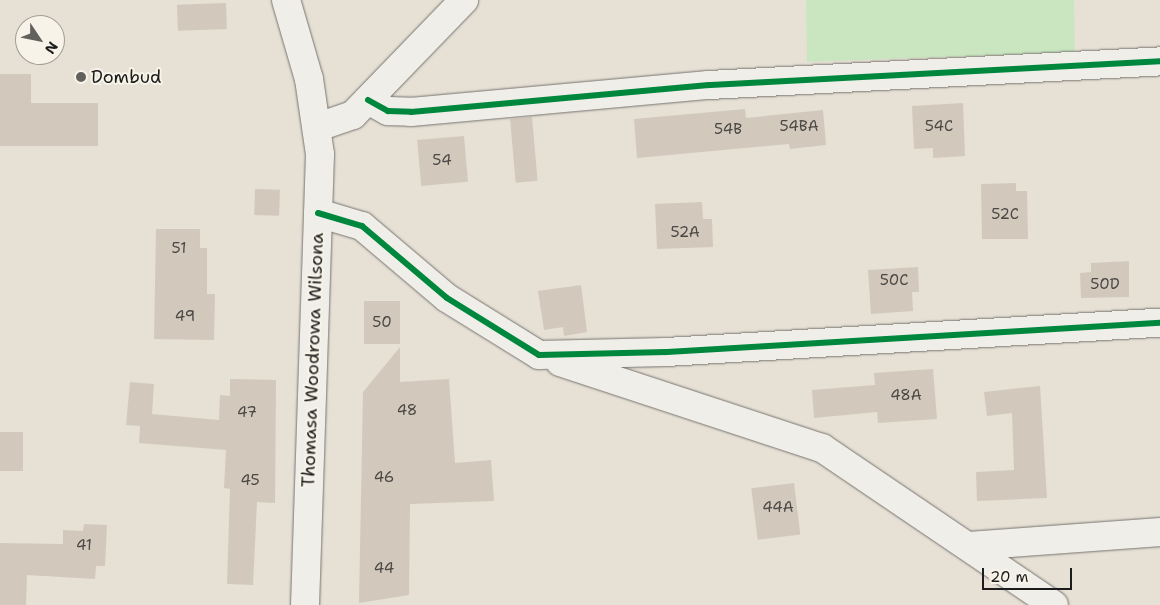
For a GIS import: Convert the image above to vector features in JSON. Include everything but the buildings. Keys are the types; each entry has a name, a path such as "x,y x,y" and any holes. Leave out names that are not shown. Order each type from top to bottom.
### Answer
{"street":[{"name":"Thomasa Woodrowa Wilsona","path":"286,0 310,79 318,127 318,213 305,605"},
{"path":"318,127 353,115 464,0"},
{"path":"368,100 388,111 411,112 709,85 1160,61"},
{"path":"318,213 362,226 447,298 512,342 539,355 822,448 1054,605"},
{"path":"539,355 666,352 1160,323"},
{"path":"969,546 1160,532"}],"green space":[{"path":"806,0 1074,0 1075,52 807,62"}],"cycle path":[{"path":"368,100 388,111 411,112 709,85 1160,61"},
{"path":"318,213 362,226 447,298 539,355 666,352 1160,323"}],"place":[{"name":"Dombud","path":"81,77"}]}
